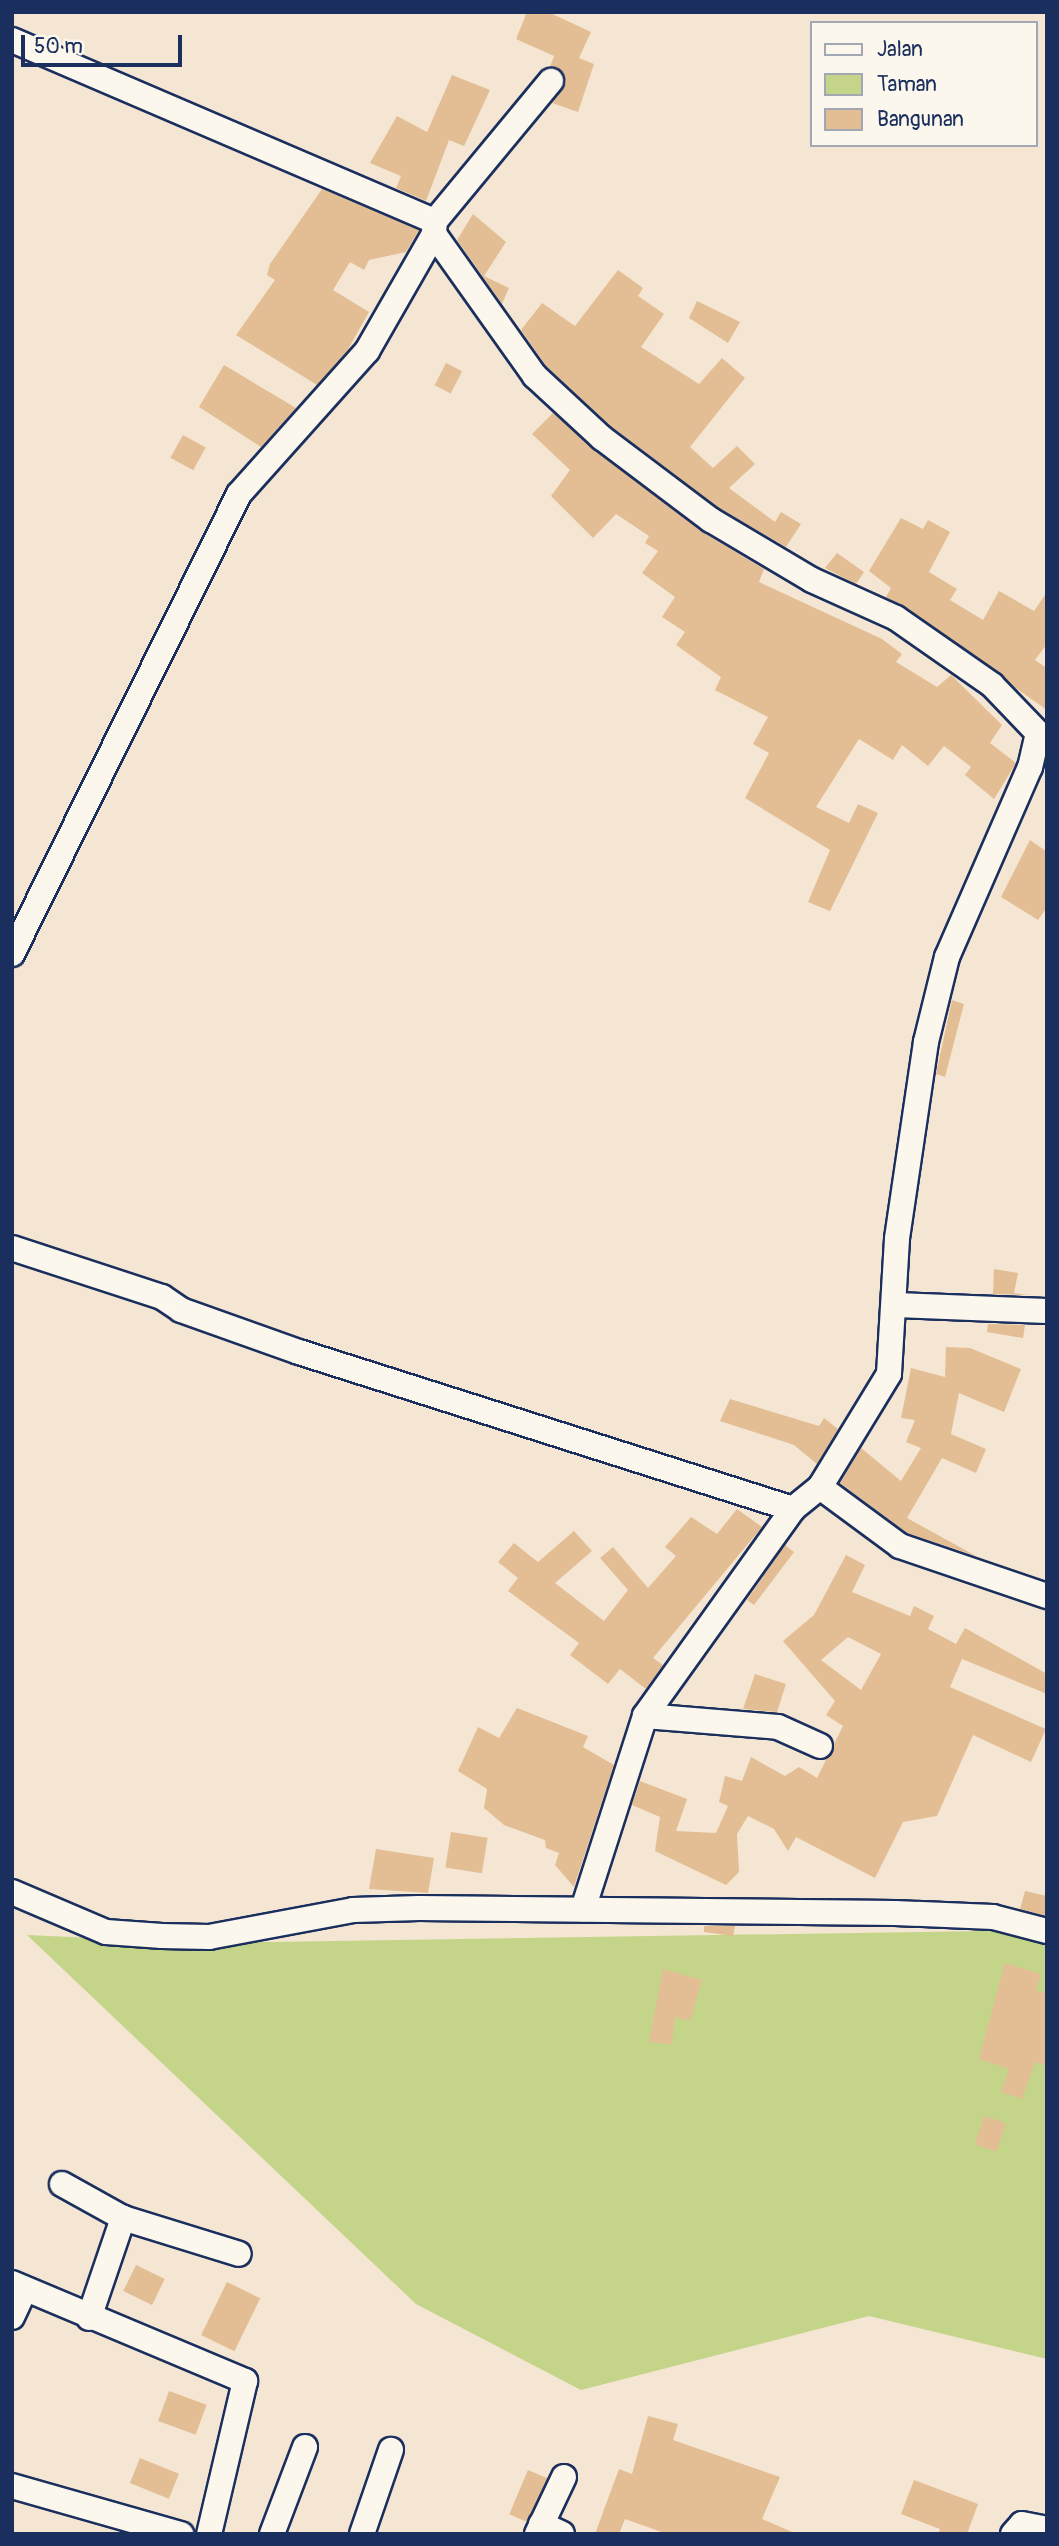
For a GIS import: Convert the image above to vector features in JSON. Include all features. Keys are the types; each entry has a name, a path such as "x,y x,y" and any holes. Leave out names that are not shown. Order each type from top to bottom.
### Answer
{"street":[{"path":"12,40 434,228 535,376 602,438 711,520 812,580 896,618 992,685 1041,730 1030,767 947,957 926,1042 897,1239 896,1305 889,1374 820,1487 793,1509 645,1716 583,1909"},
{"path":"12,954 239,494 367,351 434,228 468,173 551,81"},
{"path":"12,1248 299,1352 793,1509"},
{"path":"896,1305 1047,1311"},
{"path":"820,1487 900,1546 1047,1596"},
{"path":"645,1716 778,1727 820,1746"},
{"path":"12,1892 106,1932 162,1936 209,1937 353,1910 583,1909 993,1917 1047,1931"},
{"path":"62,2184 123,2218 239,2254"},
{"path":"89,2318 123,2218"},
{"path":"12,2317 18,2287 245,2381 209,2534"},
{"path":"272,2534 305,2447"},
{"path":"362,2534 391,2449"},
{"path":"546,2531 564,2477"},
{"path":"12,2486 135,2527 181,2534"},
{"path":"1013,2534 1022,2524 1047,2529"}],"green space":[{"path":"1047,1930 1047,2359 869,2316 581,2390 416,2304 27,1935 201,1943"}],"building":[{"path":"527,12 548,12 591,32 579,58 594,64 578,112 552,103 566,83 561,70 550,67 554,56 516,39"},
{"path":"452,75 490,90 464,146 449,140 426,201 396,188 401,176 370,163 397,116 427,132"},
{"path":"322,189 419,230 406,252 369,260 364,270 350,262 333,290 369,312 347,351 317,385 236,335 275,280 267,275 270,264"},
{"path":"473,214 506,242 484,276 509,288 502,304 457,240"},
{"path":"618,270 643,288 638,296 664,314 641,347 699,384 722,358 745,378 690,447 713,468 737,446 755,464 729,488 775,522 781,512 801,524 786,547 719,508 612,427 546,366 521,330 542,303 575,326"},
{"path":"697,301 740,322 728,343 689,318"},
{"path":"446,363 462,371 451,393 435,385"},
{"path":"224,365 296,408 261,447 199,407"},
{"path":"553,413 702,532 764,569 759,582 882,639 902,654 896,662 937,687 951,675 1002,725 990,743 1016,763 994,799 965,775 971,767 944,746 928,766 902,745 893,760 859,739 816,807 849,823 858,804 878,813 830,911 808,902 830,850 745,798 769,753 753,744 768,717 715,690 721,677 676,645 685,632 662,617 675,597 642,573 658,551 645,543 649,536 616,514 593,538 551,496 570,470 532,434"},
{"path":"183,435 206,448 193,470 170,458"},
{"path":"901,518 923,529 928,520 950,532 929,572 957,589 950,600 983,620 999,591 1034,611 1047,592 1047,644 1035,660 1047,668 1047,710 886,597 891,588 869,571"},
{"path":"837,553 864,572 856,584 825,568"},
{"path":"1030,840 1047,852 1047,907 1038,920 1001,897"},
{"path":"952,1000 964,1004 945,1077 936,1074"},
{"path":"994,1269 1018,1273 1014,1293 1029,1295 993,1294"},
{"path":"988,1324 1025,1325 1023,1338 987,1332"},
{"path":"946,1347 970,1348 1021,1369 1004,1412 959,1393 951,1434 986,1449 976,1473 942,1458 907,1518 976,1556 907,1533 840,1483 861,1448 901,1481 921,1448 906,1442 915,1420 901,1418 911,1368 945,1377"},
{"path":"730,1399 819,1426 824,1418 838,1429 817,1464 794,1445 720,1421"},
{"path":"737,1509 762,1527 653,1658 663,1665 646,1689 620,1669 608,1684 570,1655 579,1643 508,1591 518,1578 498,1562 514,1543 538,1562 574,1531 592,1551 555,1583 604,1621 628,1590 600,1558 613,1547 648,1588 676,1556 665,1547 691,1517 717,1534"},
{"path":"785,1545 794,1552 754,1605 747,1600"},
{"path":"846,1555 865,1565 852,1592 910,1616 914,1606 934,1616 928,1629 956,1644 965,1628 1047,1674 1047,1694 962,1659 950,1687 1046,1729 1031,1762 973,1735 937,1816 903,1822 875,1878 796,1837 788,1851 774,1829 748,1816 737,1834 739,1872 726,1885 655,1851 660,1817 632,1805 640,1781 687,1799 676,1831 716,1833 728,1806 719,1802 725,1776 742,1781 751,1757 785,1776 799,1767 817,1778 843,1726 826,1715 835,1701 783,1641 814,1615","holes":["848,1637 881,1654 861,1690 821,1660"]},
{"path":"755,1674 786,1684 777,1712 743,1709"},
{"path":"517,1708 588,1736 583,1747 614,1765 574,1887 555,1865 559,1853 546,1848 545,1840 504,1825 484,1808 487,1789 458,1771 478,1727 499,1738"},
{"path":"451,1832 488,1838 482,1873 445,1868"},
{"path":"376,1849 434,1858 428,1893 369,1889"},
{"path":"1025,1891 1047,1896 1047,1916 1020,1909"},
{"path":"704,1926 735,1926 733,1936 704,1932"},
{"path":"1005,1963 1041,1974 1036,1991 1047,1992 1047,2066 1035,2062 1022,2099 1001,2092 1009,2069 979,2059"},
{"path":"663,1969 702,1980 690,2021 675,2017 672,2044 649,2042"},
{"path":"984,2116 1006,2123 997,2152 975,2145"},
{"path":"136,2265 165,2279 152,2305 123,2291"},
{"path":"227,2282 260,2298 234,2351 201,2335"},
{"path":"169,2391 207,2405 196,2435 158,2421"},
{"path":"648,2416 678,2424 673,2440 780,2477 762,2519 797,2534 667,2534 625,2519 619,2534 595,2534 619,2469 632,2474"},
{"path":"140,2458 179,2474 169,2499 130,2483"},
{"path":"528,2470 547,2478 529,2522 509,2514"},
{"path":"914,2480 978,2504 967,2534 938,2534 940,2529 901,2514"}]}
